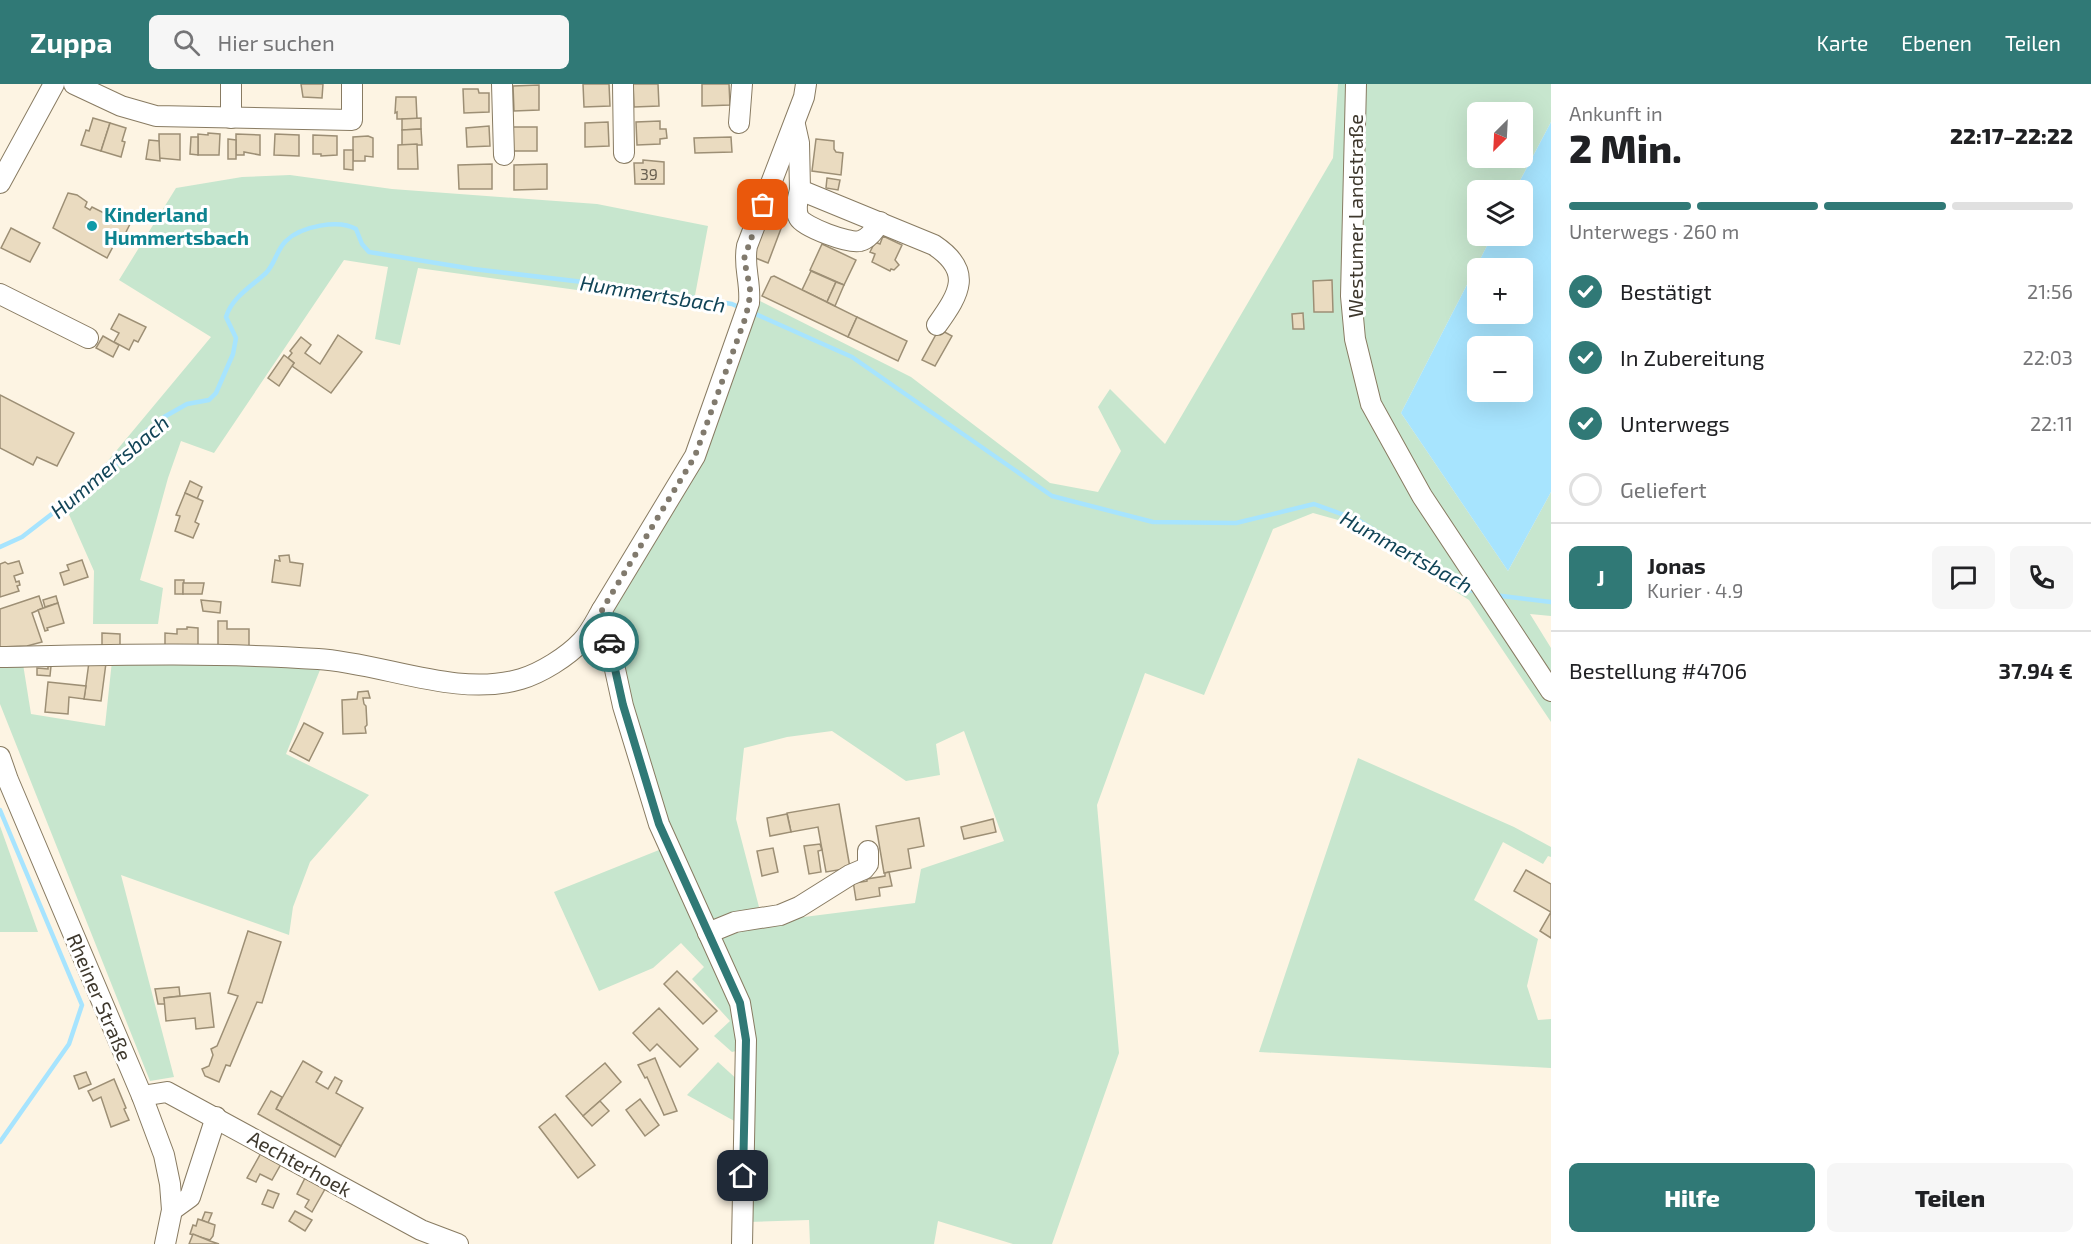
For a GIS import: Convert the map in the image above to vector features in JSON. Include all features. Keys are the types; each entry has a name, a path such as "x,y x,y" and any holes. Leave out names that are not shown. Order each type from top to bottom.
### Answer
{"street":[{"path":"0,183 54,84"},
{"path":"74,84 121,106 156,116 352,120 352,84"},
{"path":"231,84 231,118"},
{"path":"502,84 504,155"},
{"path":"623,84 624,153"},
{"path":"739,123 742,84"},
{"path":"0,657 134,655 321,659 459,683 491,683 519,679 543,671 583,641 695,456 747,311 750,288 744,259 747,246 795,122 806,84"},
{"name":"Westumer Landstraße","path":"1356,84 1352,296 1355,339 1371,404 1422,496 1551,691"},
{"path":"795,122 799,143 800,180 796,208 798,216 804,223 848,241 861,241 870,235 880,222"},
{"path":"778,164 800,180 946,253 956,265 960,280 937,325"},
{"path":"0,294 88,338"},
{"path":"602,610 623,705 659,824 740,1003 746,1040 742,1244"},
{"name":"Rheiner Straße","path":"0,757 142,1096 164,1155 172,1210 165,1244"},
{"path":"708,933 735,922 780,915 799,907 850,875 864,869 868,864 868,851"},
{"name":"Aechterhoek","path":"142,1096 167,1092 421,1230 458,1244"},
{"path":"172,1210 190,1197 216,1117"}],"green space":[{"path":"1338,84 1551,84 1551,122 1533,156 1533,102 1467,102 1467,168 1527,168 1520,180 1467,180 1467,246 1487,246 1481,258 1467,258 1467,285 1401,413 1508,571 1551,492 1551,616 1530,614 1551,648 1551,722 1469,600 1349,523 1313,513 1273,529 1204,695 1145,673 1097,805 1119,1053 1052,1244 1013,1244 938,1221 934,1244 810,1244 809,1220 748,1222 751,1037 718,938 788,919 915,903 921,869 1004,841 964,731 936,744 940,775 906,781 832,731 787,737 744,748 736,819 759,907 709,921 664,821 626,700 609,610 760,301 911,377 1050,483 1098,492 1121,451 1098,407 1110,389 1165,444 1333,158"},
{"path":"290,175 392,189 597,204 708,226 693,306 418,268 400,345 375,339 388,267 344,260 214,453 181,441 168,478 140,580 163,588 158,624 93,624 94,571 67,510 211,337 119,280 176,188 242,177"},
{"path":"112,661 322,665 286,754 369,795 310,862 293,907 289,935 121,875 174,1077 150,1081 0,704 0,665 23,664 31,714 105,726"},
{"path":"1358,758 1514,827 1551,847 1551,857 1548,856 1543,864 1503,842 1474,900 1538,939 1527,986 1538,1020 1551,1019 1551,1068 1259,1052"},
{"path":"0,826 38,932 0,932"},
{"path":"664,848 734,998 740,1050 732,1052 714,1036 730,1021 692,979 704,967 681,943 653,968 599,991 554,892"},
{"path":"718,1062 740,1082 738,1123 687,1095"}],"water":[{"path":"1551,122 1551,492 1508,571 1401,413 1467,285 1467,324 1533,324 1533,258 1481,258 1487,246 1533,246 1533,180 1520,180 1527,168 1533,168 1533,156"}],"building":[{"path":"301,84 323,84 322,98 303,97"},
{"path":"583,84 609,84 610,106 584,107"},
{"path":"633,84 658,84 659,106 634,107"},
{"path":"702,84 729,84 730,105 702,106"},
{"path":"539,85 539,110 514,111 513,86"},
{"path":"463,89 478,89 479,93 489,93 489,112 464,113"},
{"path":"396,97 416,97 417,119 397,119"},
{"path":"93,118 110,123 101,151 81,145"},
{"path":"421,118 421,129 402,130 402,119"},
{"path":"660,121 660,129 666,129 667,138 660,139 660,144 637,145 636,122"},
{"path":"608,122 609,146 585,147 585,123"},
{"path":"110,123 126,128 121,157 101,151"},
{"path":"489,126 490,146 467,147 466,128"},
{"path":"513,127 537,127 537,151 513,151"},
{"path":"421,129 422,145 402,145 402,130"},
{"path":"208,133 220,134 219,155 198,155 198,134 208,135"},
{"path":"159,134 180,134 180,160 159,158"},
{"path":"236,134 260,135 260,155 244,152 244,155 236,155"},
{"path":"275,134 299,135 299,156 274,155"},
{"path":"313,135 337,136 337,155 313,154"},
{"path":"191,137 198,137 198,155 190,154"},
{"path":"353,137 373,138 373,157 365,156 365,161 353,161"},
{"path":"731,137 732,152 695,153 694,138"},
{"path":"228,139 236,140 236,159 228,159"},
{"path":"816,139 834,141 836,152 843,153 841,175 812,171"},
{"path":"149,140 159,141 160,161 146,159"},
{"path":"417,144 418,169 398,169 398,145"},
{"path":"344,150 353,150 353,170 344,169"},
{"path":"643,160 664,162 664,184 635,184 634,163 643,163"},
{"path":"492,164 492,189 459,189 458,165"},
{"path":"547,164 547,189 514,190 514,165"},
{"path":"827,178 840,180 838,190 826,188"},
{"name":"Kinderland Hummertsbach","path":"68,193 77,195 87,202 85,207 90,210 92,207 104,213 104,217 109,219 111,215 130,224 120,244 116,241 107,258 53,228"},
{"path":"770,197 790,205 782,226 762,218"},
{"path":"762,218 782,226 768,263 748,255"},
{"path":"11,228 40,243 30,262 1,248"},
{"path":"883,236 902,245 895,260 899,265 894,270 890,271 872,262 875,254 870,252 875,242 880,244"},
{"path":"822,244 856,260 844,285 810,270"},
{"path":"811,271 836,282 827,302 802,290"},
{"path":"774,276 857,317 848,337 762,296 771,277"},
{"path":"1332,280 1333,312 1314,312 1313,281"},
{"path":"836,282 844,285 835,306 827,302"},
{"path":"1303,313 1304,329 1293,329 1292,314"},
{"path":"119,314 146,327 138,342 134,340 129,350 114,342 119,333 111,329"},
{"path":"857,317 907,341 898,361 848,337"},
{"path":"939,329 952,336 935,366 922,360"},
{"path":"338,335 362,352 331,393 292,366 294,363 288,358 292,353 290,351 301,337 311,345 305,353 320,364"},
{"path":"103,336 119,345 113,357 96,348"},
{"path":"284,355 294,363 279,386 268,378"},
{"path":"0,395 74,433 57,466 37,457 33,465 0,448"},
{"path":"190,481 202,487 197,499 185,493"},
{"path":"185,493 203,501 195,522 199,524 193,538 175,531 180,516 176,515"},
{"path":"289,555 290,562 303,564 300,586 272,582 275,560 280,561 279,556"},
{"path":"82,560 88,577 64,585 60,573 69,570 67,565"},
{"path":"19,561 23,573 14,576 16,582 19,581 20,585 17,586 19,591 0,597 0,564"},
{"path":"175,580 184,580 183,594 175,594"},
{"path":"183,583 204,583 202,594 183,594"},
{"path":"39,596 43,608 32,613 42,642 27,646 0,647 0,609"},
{"path":"56,596 58,603 45,607 43,600"},
{"path":"201,600 221,602 220,613 203,611"},
{"path":"58,603 64,623 47,628 48,630 45,631 38,610"},
{"path":"218,621 227,621 227,629 249,629 249,646 218,645"},
{"path":"187,627 198,628 198,645 165,645 165,633 177,634 177,629 187,629"},
{"path":"102,633 120,634 120,647 102,646"},
{"path":"89,662 106,663 101,701 84,699"},
{"path":"48,665 51,666 50,676 37,675 37,668 48,669"},
{"path":"48,682 86,686 84,699 69,697 68,714 45,712"},
{"path":"368,691 370,698 363,698 366,706 366,733 343,734 342,700 357,699 358,692"},
{"path":"304,723 323,733 309,761 290,751"},
{"path":"839,804 850,868 826,872 818,827 791,832 787,813"},
{"path":"787,814 791,832 770,836 767,818"},
{"path":"919,818 924,846 908,849 911,868 884,873 876,826"},
{"path":"993,819 996,832 964,839 961,827"},
{"path":"820,844 822,850 818,851 821,872 809,874 804,846"},
{"path":"773,848 778,872 762,876 757,851"},
{"path":"1526,870 1551,884 1551,912 1514,891"},
{"path":"889,872 892,886 879,888 880,896 856,900 853,881 855,883 867,881 867,879 885,876 885,873"},
{"path":"1551,912 1551,938 1540,931"},
{"path":"248,931 281,942 262,1003 257,1002 230,1066 226,1065 219,1082 205,1076 202,1069 209,1066 213,1055 211,1049 217,1046 238,996 228,993"},
{"path":"677,971 717,1011 703,1024 664,984"},
{"path":"179,987 180,996 164,998 165,1004 158,1004 155,989"},
{"path":"210,993 214,1027 196,1029 195,1018 166,1021 164,998"},
{"path":"659,1008 698,1049 680,1067 657,1044 650,1051 633,1033"},
{"path":"655,1058 677,1111 664,1115 647,1077 645,1078 638,1065"},
{"path":"303,1061 322,1072 316,1082 328,1089 335,1077 342,1081 336,1093 363,1108 341,1146 276,1109"},
{"path":"605,1063 621,1082 583,1116 566,1096"},
{"path":"86,1072 91,1084 79,1089 74,1076"},
{"path":"114,1079 129,1120 111,1127 101,1097 93,1101 88,1091"},
{"path":"271,1091 282,1097 276,1109 341,1146 335,1157 258,1114"},
{"path":"640,1099 659,1125 645,1136 626,1110"},
{"path":"600,1101 609,1111 592,1126 583,1116"},
{"path":"555,1114 595,1165 578,1178 539,1127"},
{"path":"261,1153 281,1164 272,1180 260,1174 256,1182 247,1178"},
{"path":"305,1178 325,1189 312,1212 305,1207 309,1200 297,1194"},
{"path":"268,1190 279,1194 273,1208 262,1204"},
{"path":"295,1211 312,1220 305,1231 289,1221"},
{"path":"205,1212 212,1213 208,1223 202,1220"},
{"path":"198,1219 215,1225 210,1240 190,1234"},
{"path":"193,1234 210,1241 219,1244 189,1244"}],"waterway":[{"name":"Hummertsbach","path":"0,547 22,537 123,459 142,435 164,417 187,404 209,400 216,393 233,354 236,338 226,317 229,310 243,292 266,273 286,241 310,228 330,224 349,226 356,229 362,244 369,252 473,269 617,286 732,304 741,308"},
{"name":"Hummertsbach","path":"751,312 852,357 1052,496 1153,522 1236,523 1314,504 1358,520 1469,590 1477,591"},
{"name":"Hummertsbach","path":"1494,595 1551,602"},
{"name":"Hummertsbach","path":"0,810 82,1005 69,1044 0,1142"}],"way so far":[{"path":"609,642 602,610 695,456 745,319 750,288 744,259 763,205"}],"place":[{"name":"Kinderland Hummertsbach","path":"92,226"}],"route":[{"path":"609,642 623,705 659,824 740,1003 746,1040 743,1176"}]}
